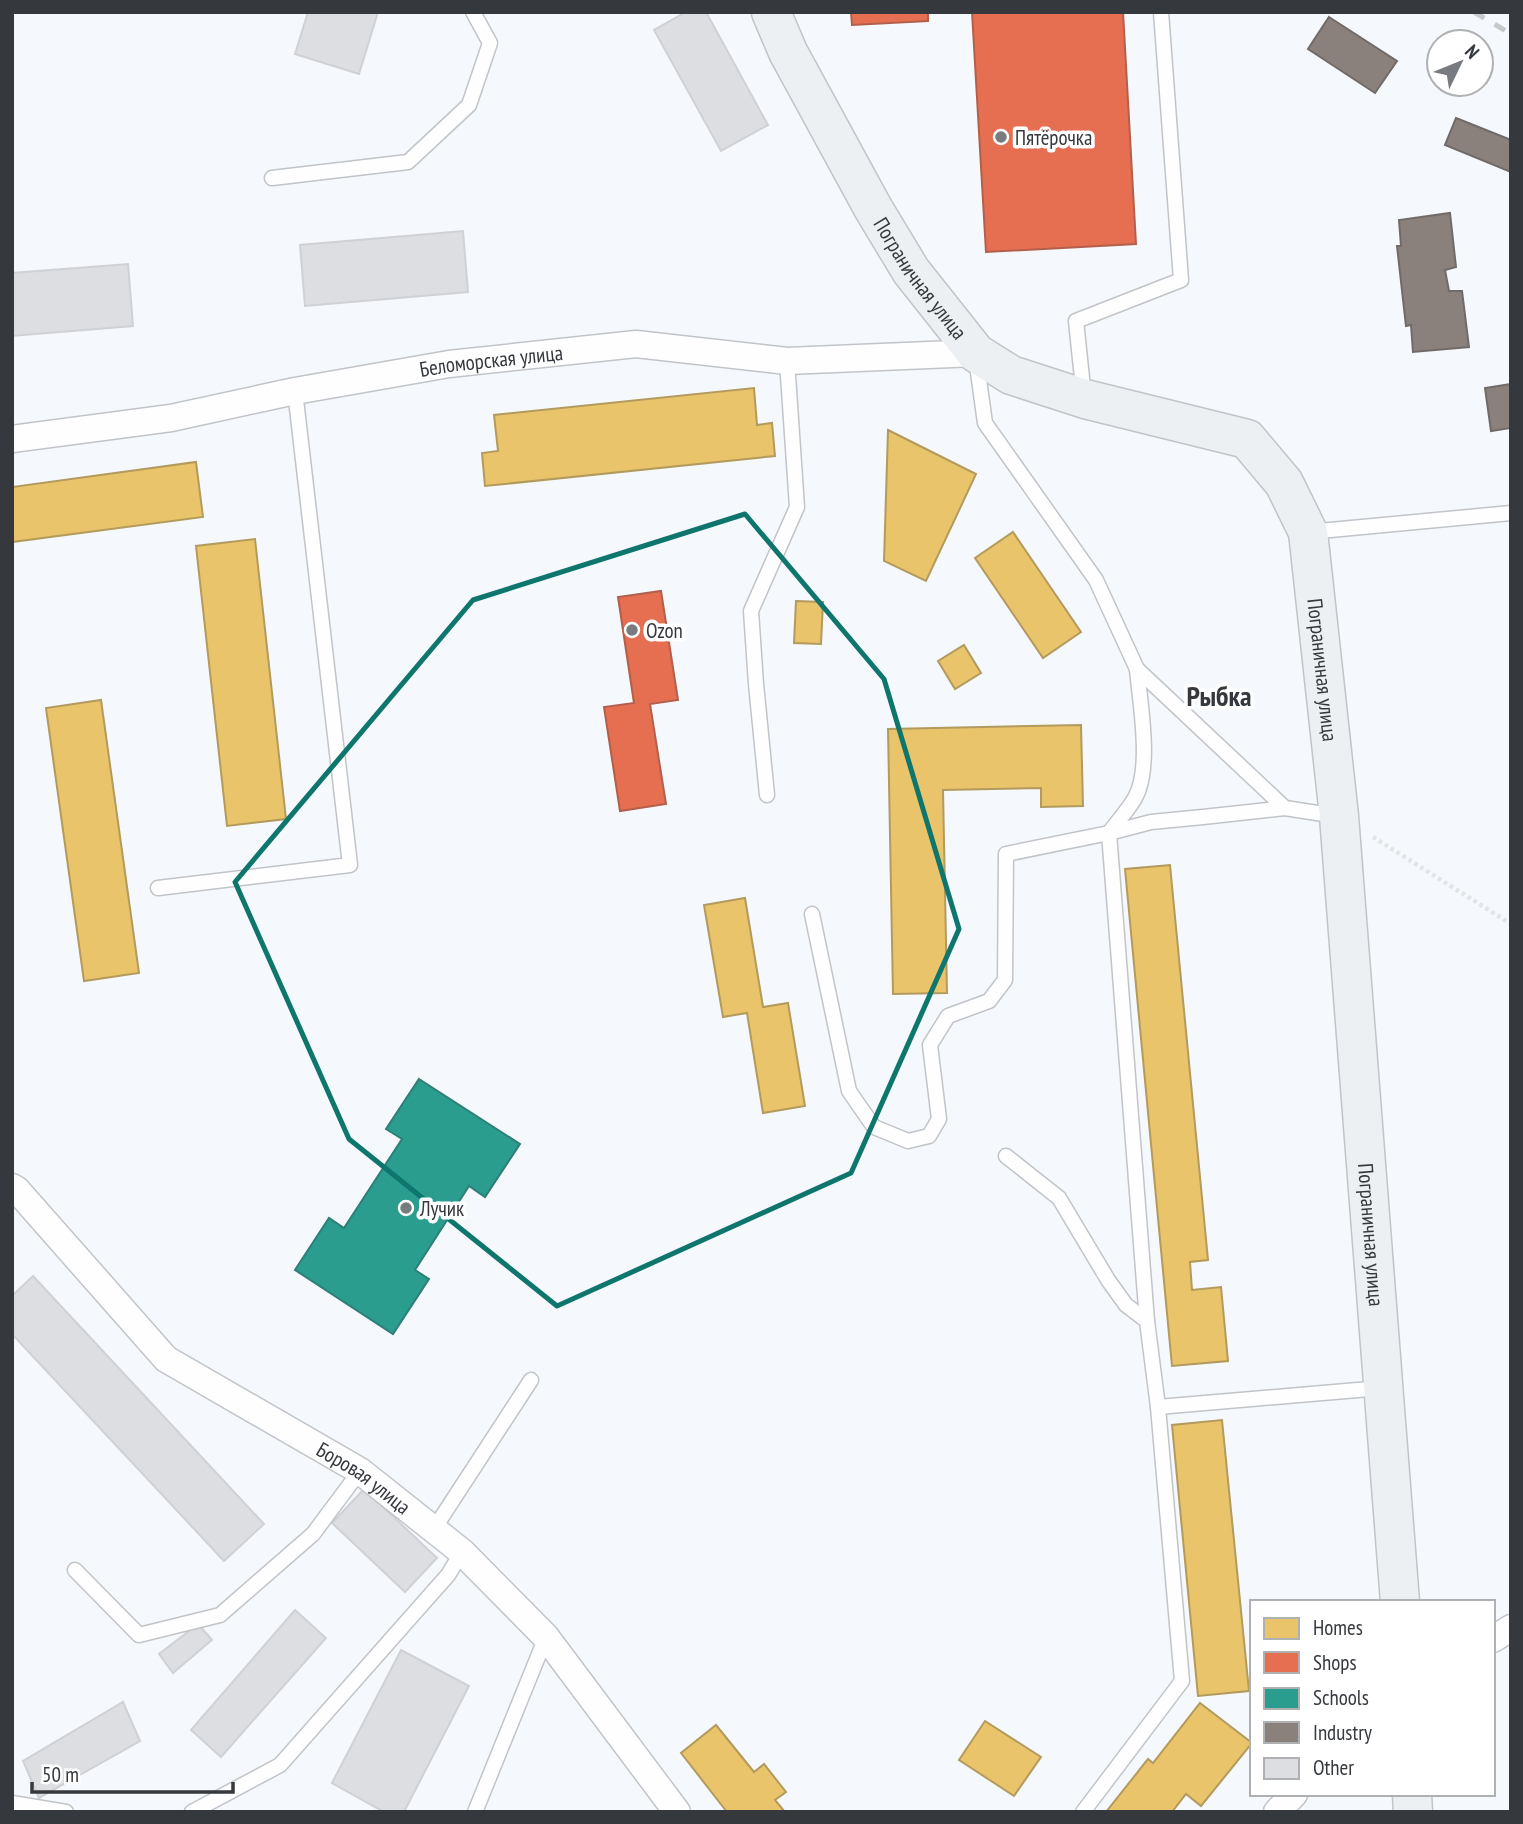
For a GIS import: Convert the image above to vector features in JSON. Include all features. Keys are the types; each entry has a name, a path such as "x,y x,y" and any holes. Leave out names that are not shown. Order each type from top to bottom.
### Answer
{"main road":[{"name":"Пограничная улица","path":"771,12 788,51 885,229 911,271 975,353 1011,374 1085,399 1247,439 1284,483 1308,532 1339,816 1400,1600"}],"street":[{"name":"Беломорская улица","path":"12,439 171,418 295,391 449,364 636,344 787,361 975,353"},
{"name":"Боровая улица","path":"12,1187 166,1359 360,1471 462,1552 546,1637 677,1812"},
{"path":"1495,1638 1511,1628"},
{"path":"1277,1812 1292,1796"}],"lane":[{"path":"272,178 408,162 469,106 490,43 473,12"},
{"path":"1085,399 1076,321 1181,279 1161,12"},
{"path":"975,353 985,423 1096,580 1137,669 1144,747 1143,772 1136,796 1109,833 1147,1321 1158,1407 1182,1681 1083,1812"},
{"path":"767,795 751,611 797,507 787,361"},
{"path":"158,888 350,865 295,391"},
{"path":"1308,532 1511,513"},
{"path":"1137,669 1285,808"},
{"path":"812,914 849,1091 874,1127 908,1141 929,1136 939,1119 930,1045 948,1016 989,1001 1005,980 1006,854 1151,822 1285,808 1339,816"},
{"path":"1006,1156 1059,1198 1108,1280 1126,1305 1147,1321"},
{"path":"433,1529 531,1380"},
{"path":"1158,1407 1383,1388"},
{"path":"75,1570 139,1635 220,1615 313,1534 360,1471"},
{"path":"192,1812 281,1765 448,1574 462,1552"},
{"path":"475,1812 546,1637"},
{"path":"12,1803 66,1812"}],"path":[{"path":"1339,816 1511,924"}],"highlighted area":[{"path":"745,514 884,679 959,929 851,1173 557,1306 349,1139 235,882 473,600"}],"building: Homes":[{"path":"754,388 757,425 772,423 775,456 485,486 482,453 498,451 494,415"},
{"path":"888,430 976,474 926,581 884,561"},
{"path":"196,462 203,517 12,542 12,487"},
{"path":"1013,532 1081,632 1043,658 975,558"},
{"path":"255,539 286,819 227,826 196,546"},
{"path":"796,601 823,602 821,644 794,643"},
{"path":"964,645 981,673 955,689 938,661"},
{"path":"101,700 139,973 84,981 46,708"},
{"path":"1081,725 1083,806 1041,807 1041,788 943,790 947,993 893,994 888,729"},
{"path":"1170,865 1208,1260 1190,1262 1192,1290 1221,1287 1228,1361 1172,1366 1125,869"},
{"path":"745,898 763,1007 788,1003 805,1106 763,1113 747,1013 723,1017 704,905"},
{"path":"1222,1420 1249,1691 1198,1696 1172,1425"},
{"path":"1200,1703 1250,1741 1250,1745 1201,1806 1186,1794 1172,1812 1106,1812 1148,1759 1153,1763"},
{"path":"985,1721 1041,1757 1014,1796 959,1760"},
{"path":"716,1725 754,1772 764,1764 786,1792 775,1800 785,1812 727,1812 681,1753"}],"building: Shops":[{"path":"851,12 928,12 928,21 852,25"},
{"path":"972,12 1123,12 1136,244 986,252"},
{"path":"661,591 678,700 650,704 666,804 620,811 604,707 634,703 618,597"}],"building: Schools":[{"name":"Лучик","path":"419,1079 520,1144 485,1197 469,1186 415,1270 429,1279 393,1334 295,1270 329,1218 344,1228 402,1139 386,1129"}],"building: Industry":[{"path":"1329,17 1397,61 1375,93 1308,49"},
{"path":"1456,118 1511,140 1511,172 1445,145"},
{"path":"1450,213 1456,267 1445,270 1449,291 1462,291 1469,347 1413,352 1411,325 1406,326 1397,246 1401,246 1399,220"},
{"path":"1511,384 1511,428 1491,431 1485,388"}],"building: Other":[{"path":"308,12 378,12 359,74 295,54"},
{"path":"686,12 706,12 768,125 721,151 654,30"},
{"path":"463,231 468,292 305,306 300,245"},
{"path":"128,264 133,326 12,336 12,273"},
{"path":"33,1276 264,1524 224,1561 12,1334 12,1296"},
{"path":"364,1489 437,1558 405,1592 332,1523"},
{"path":"295,1610 326,1638 221,1757 191,1730"},
{"path":"198,1624 212,1640 173,1673 159,1654"},
{"path":"401,1650 469,1686 404,1812 384,1812 332,1783"},
{"path":"123,1702 140,1741 39,1798 23,1761"}],"railway":[{"path":"1474,12 1511,34"}],"place":[{"name":"Пятёрочка","path":"1001,137"},
{"name":"Ozon","path":"632,630"},
{"name":"Лучик","path":"406,1208"}],"district":[{"name":"Рыбка","path":"1219,695"}]}
